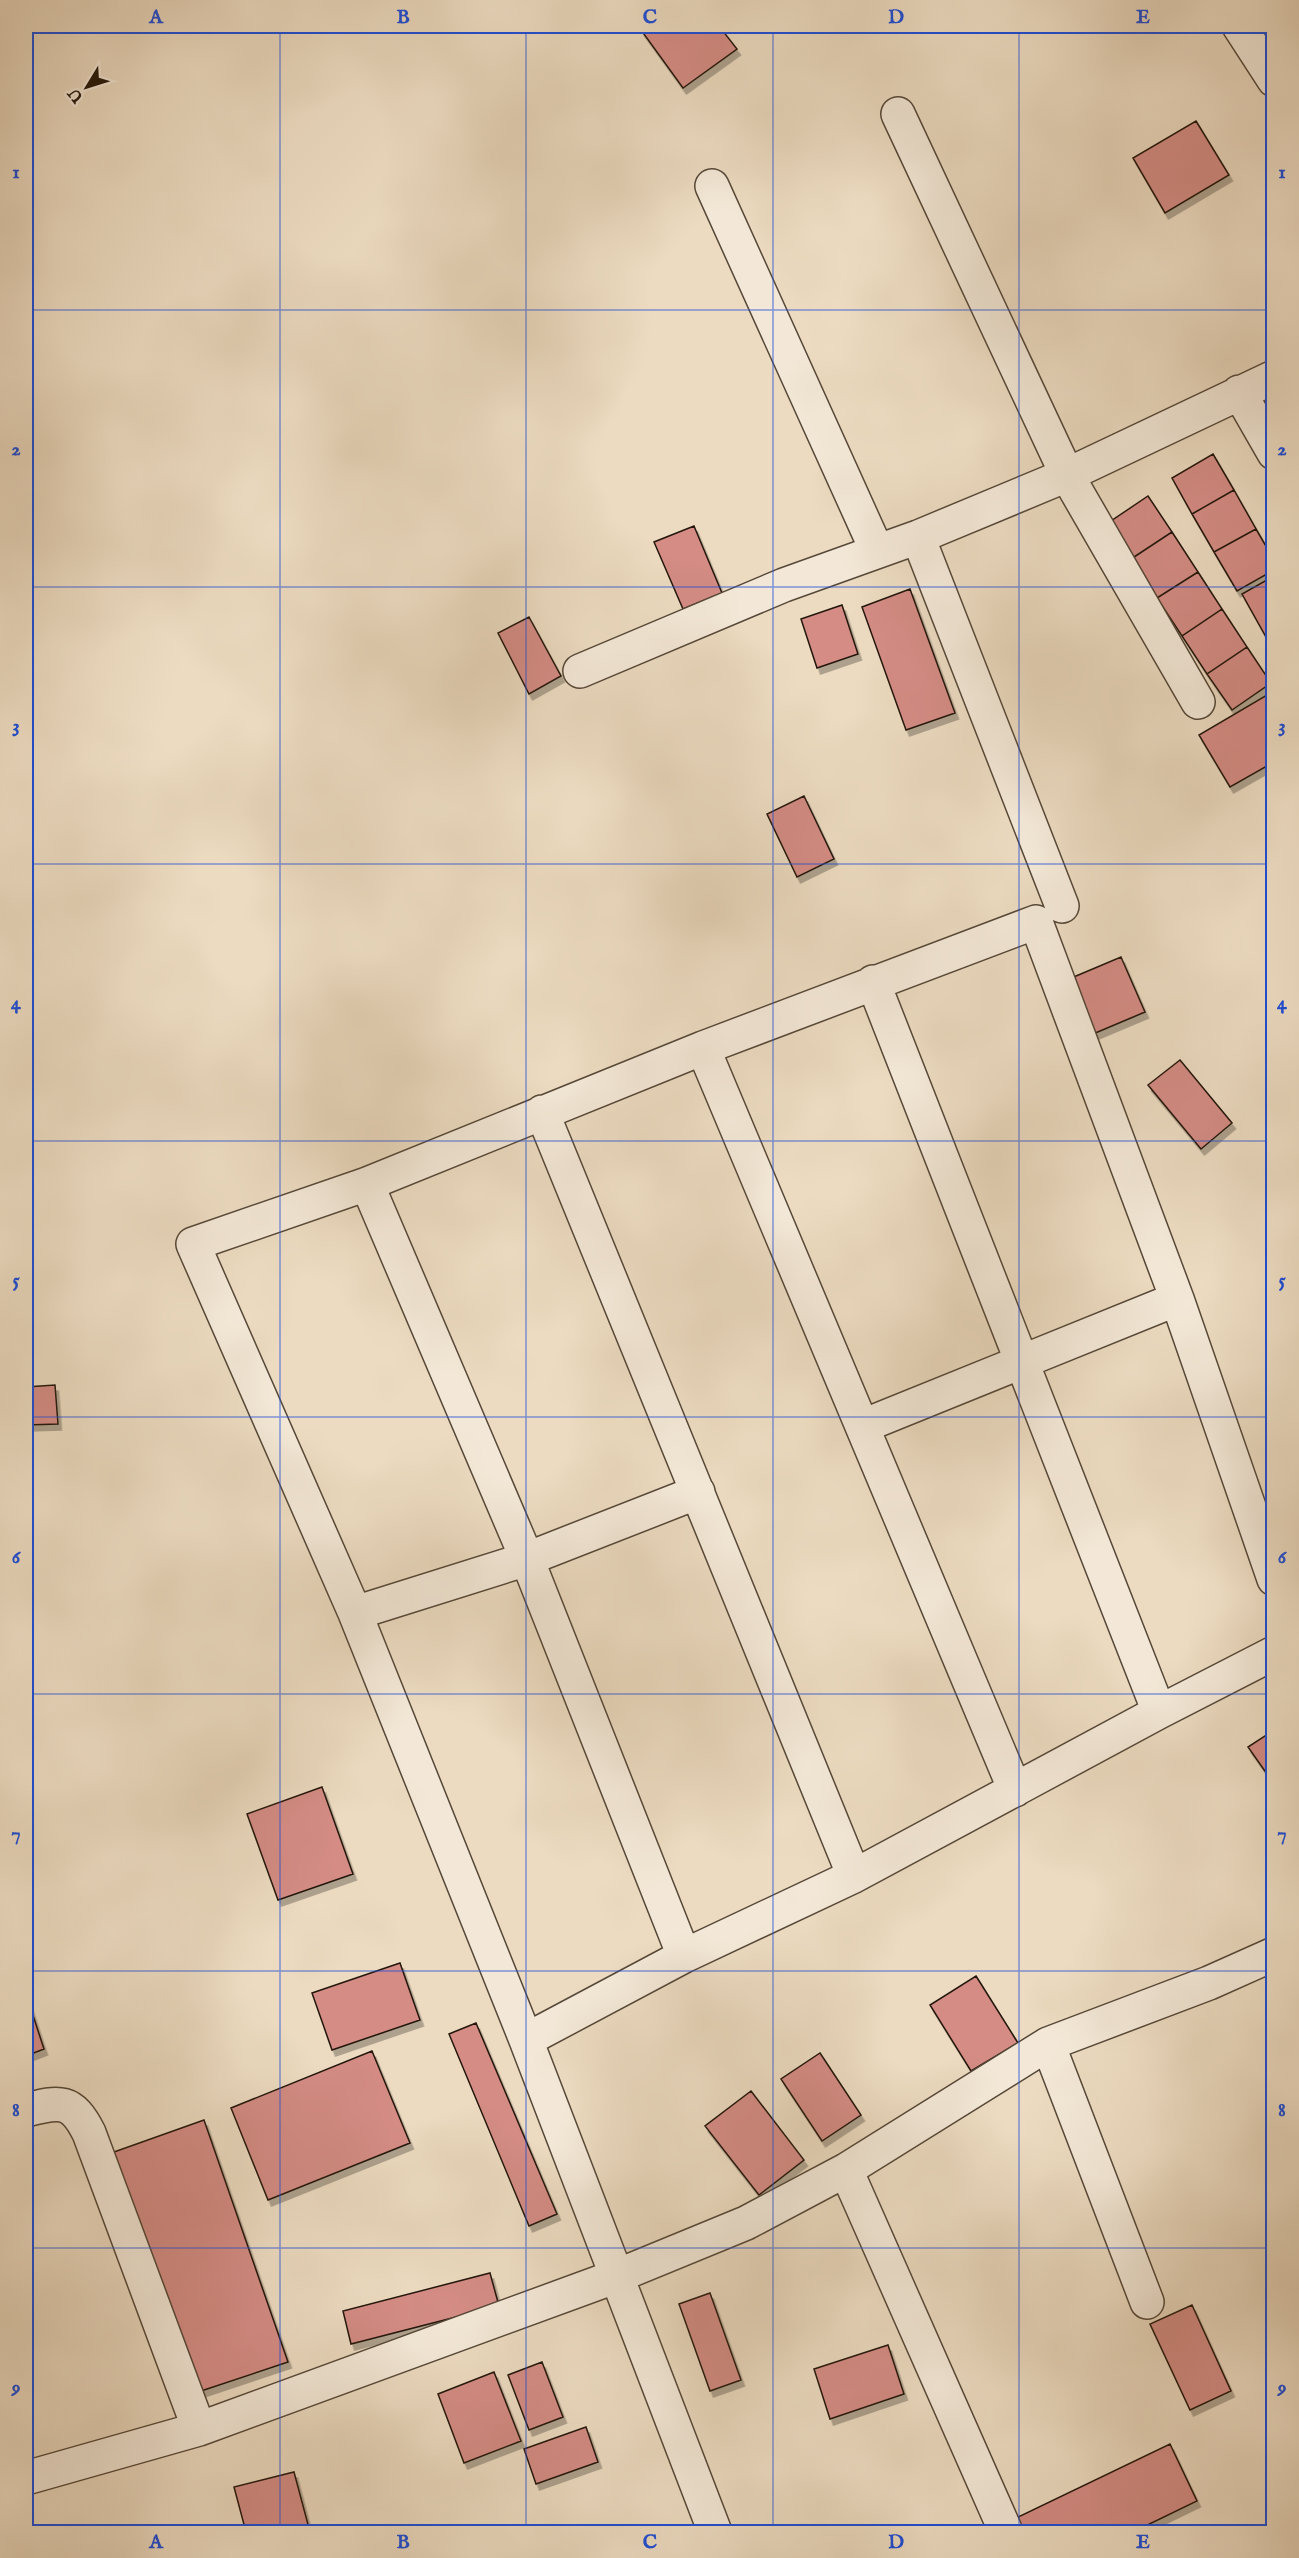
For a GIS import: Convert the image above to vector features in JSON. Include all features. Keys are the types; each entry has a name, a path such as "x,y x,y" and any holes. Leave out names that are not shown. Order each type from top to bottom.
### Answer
{"street":[{"path":"1239,26 1274,80"},
{"path":"898,114 1068,475 1198,702"},
{"path":"712,186 877,551"},
{"path":"580,671 784,585 918,537 1068,475 1274,377"},
{"path":"1239,393 1274,453"},
{"path":"918,537 1062,906"},
{"path":"715,2532 526,2040 355,1613 193,1244 367,1184 703,1048 1036,922 1177,1299 1274,1579"},
{"path":"873,982 1159,1712"},
{"path":"703,1048 1015,1790"},
{"path":"542,1112 854,1876"},
{"path":"367,1184 527,1559 684,1956"},
{"path":"863,1426 1177,1299"},
{"path":"355,1613 527,1559 698,1492"},
{"path":"526,2040 684,1956 854,1876 1159,1712 1274,1653"},
{"path":"26,2478 199,2429 617,2276 746,2223 846,2170 1048,2044 1209,1983 1274,1954"},
{"path":"1048,2044 1147,2302"},
{"path":"26,2110 62,2104 79,2113 199,2429"},
{"path":"846,2170 1006,2532"}],"building":[{"path":"647,26 719,26 737,49 683,88 641,30"},
{"path":"1196,121 1229,175 1165,213 1133,158"},
{"path":"1213,454 1234,490 1192,514 1172,478"},
{"path":"1234,490 1256,529 1214,552 1192,514"},
{"path":"1148,496 1172,532 1131,559 1108,523"},
{"path":"694,526 722,593 683,609 654,542"},
{"path":"1256,529 1274,560 1274,570 1237,591 1214,552"},
{"path":"1172,532 1198,572 1157,598 1131,559"},
{"path":"1198,572 1222,609 1182,636 1157,598"},
{"path":"1274,576 1274,633 1266,637 1242,594"},
{"path":"910,589 955,713 906,730 862,607"},
{"path":"842,605 858,654 817,668 801,619"},
{"path":"1222,609 1247,647 1207,674 1182,636"},
{"path":"529,617 561,676 529,694 498,633"},
{"path":"1247,647 1271,683 1232,710 1207,674"},
{"path":"1274,691 1274,762 1230,787 1199,735"},
{"path":"804,796 834,859 797,877 767,814"},
{"path":"1121,957 1145,1012 1093,1034 1069,979"},
{"path":"1180,1060 1232,1123 1201,1149 1148,1085"},
{"path":"55,1385 58,1424 26,1425 26,1387"},
{"path":"1274,1730 1274,1784 1248,1747"},
{"path":"322,1787 353,1874 278,1900 247,1814"},
{"path":"400,1963 420,2020 332,2050 312,1993"},
{"path":"976,1976 1018,2043 971,2071 930,2005"},
{"path":"26,1994 44,2049 26,2056"},
{"path":"476,2023 557,2214 529,2226 449,2034"},
{"path":"372,2051 410,2143 268,2200 231,2108"},
{"path":"820,2053 861,2115 822,2141 781,2079"},
{"path":"751,2091 804,2160 759,2195 705,2126"},
{"path":"204,2120 288,2362 198,2392 114,2152"},
{"path":"490,2273 499,2306 351,2344 343,2311"},
{"path":"710,2293 741,2380 710,2391 679,2304"},
{"path":"1192,2305 1231,2391 1190,2410 1150,2324"},
{"path":"888,2345 904,2394 830,2419 814,2369"},
{"path":"542,2362 563,2417 529,2430 508,2375"},
{"path":"494,2372 521,2441 464,2463 438,2394"},
{"path":"586,2427 598,2462 536,2484 524,2449"},
{"path":"1170,2444 1197,2501 1133,2532 1023,2532 1016,2518"},
{"path":"294,2472 310,2532 246,2532 234,2487"}]}
